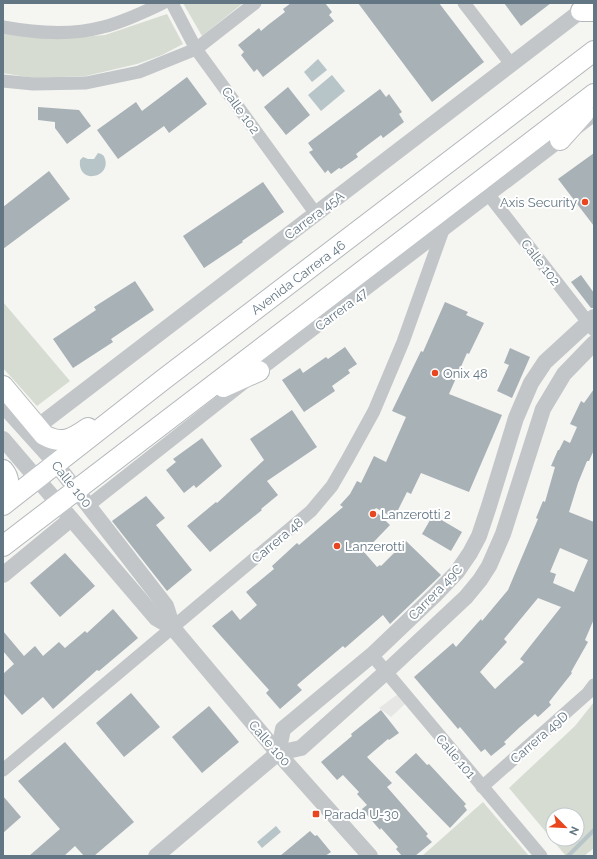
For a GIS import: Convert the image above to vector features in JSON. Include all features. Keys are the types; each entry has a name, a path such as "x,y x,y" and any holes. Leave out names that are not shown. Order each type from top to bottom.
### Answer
{"main road":[{"name":"Avenida Carrera 46","path":"3,505 164,379 594,51"},
{"path":"3,546 594,94"},
{"path":"560,140 594,102"},
{"path":"192,401 259,371"},
{"path":"3,386 44,435 53,440 60,441 69,439 99,420 154,377 164,379"},
{"path":"3,470 9,485 6,492 3,494"}],"street":[{"path":"3,27 33,32 74,32 104,27 136,16 163,3"},
{"name":"Calle 102","path":"172,3 196,48 316,214"},
{"path":"3,81 33,84 86,83 139,72 196,48 255,3"},
{"path":"464,3 512,64"},
{"name":"Carrera 45A","path":"37,427 512,64 589,8"},
{"name":"Carrera 47","path":"89,505 259,371 594,114"},
{"name":"Calle 102","path":"488,194 592,323"},
{"name":"Carrera 48","path":"3,770 311,511 332,486 348,460 374,411 403,342 443,230"},
{"name":"Carrera 49C","path":"278,753 283,730 372,655 435,596 457,572 479,536 516,418 531,383 545,362 592,323"},
{"name":"Carrera 49C","path":"156,856 278,753 302,748 466,597 489,566 503,534 543,409 564,374 594,343"},
{"name":"Calle 100","path":"3,404 77,490 166,606 173,628"},
{"name":"Calle 100","path":"3,439 156,618 173,628 278,753 370,856"},
{"path":"3,575 71,519"},
{"name":"Calle 101","path":"372,655 541,856"},
{"name":"Carrera 49D","path":"482,787 588,693 594,685"}],"shaded area":[{"path":"183,3 243,3 202,36"},
{"path":"167,14 183,44 162,55 137,64 86,76 33,78 3,73 3,33 70,38 105,35"},
{"path":"318,59 327,70 312,82 304,72"},
{"path":"332,75 345,91 321,111 308,95"},
{"path":"98,153 103,155 106,166 99,174 88,176 83,173 80,168 80,160 83,157 94,159"},
{"path":"3,302 70,381 37,406 3,368"},
{"path":"398,694 406,703 391,717 379,708"},
{"path":"594,702 594,848 584,856 566,856 558,847 585,847 585,807 545,807 545,831 509,788 575,726"},
{"path":"483,802 529,856 422,856"},
{"path":"276,826 281,832 262,848 257,842"}],"building":[{"path":"291,3 325,3 332,12 329,15 334,21 263,77 257,69 254,72 241,55 244,52 238,45 259,28 261,31 285,12 283,9"},
{"path":"358,3 439,3 484,62 432,102"},
{"path":"504,3 551,3 521,26"},
{"path":"187,77 207,104 169,133 164,126 118,159 97,130 136,102 142,111"},
{"path":"288,87 310,115 286,135 264,107"},
{"path":"380,89 386,97 389,94 402,112 399,114 404,122 383,138 381,135 356,154 358,157 341,169 339,168 331,174 328,170 325,173 309,152 313,150 308,143"},
{"path":"38,107 79,110 91,126 67,144 55,128 55,122 38,120"},
{"name":"Axis Security","path":"594,153 594,226 558,179"},
{"path":"49,171 70,199 3,249 3,207"},
{"path":"263,182 284,212 204,268 183,236"},
{"path":"581,275 594,293 594,308 591,308 571,282"},
{"path":"135,281 154,310 111,339 113,342 73,368 53,339 96,310 94,307"},
{"path":"445,302 468,312 466,315 484,323 469,354 467,353 449,394 502,415 469,492 421,473 411,494 407,492 394,518 376,508 374,510 390,525 364,552 377,567 380,565 381,566 406,541 441,575 390,624 383,615 345,648 343,646 297,685 302,690 280,709 266,693 269,690 212,626 232,610 240,620 257,605 246,592 274,569 272,566 297,543 299,545 343,507 340,505 350,494 357,481 361,483 374,456 386,462 406,417 392,411 421,351 423,352"},
{"path":"345,347 357,364 348,370 350,373 332,386 335,391 304,412 282,380 300,368 303,373 326,357 328,359"},
{"path":"510,348 530,357 512,398 497,391 509,365 504,363"},
{"path":"594,389 594,450 589,461 587,461 578,483 569,512 594,522 594,619 585,640 588,642 571,672 572,673 549,702 551,705 538,717 535,714 504,742 506,744 491,756 485,749 481,752 460,727 458,729 414,677 453,643 456,647 481,619 482,621 508,590 538,519 536,518 543,501 545,502 555,467 551,466 564,440 570,443 577,427 570,424 581,401 584,403","holes":["560,548 588,560 574,592 553,583 556,574 550,572","538,598 561,607 520,659 524,662 495,689 480,672 507,642 504,639"]},
{"path":"292,410 317,447 267,481 278,495 261,509 262,510 210,552 187,526 216,502 217,503 264,460 250,439"},
{"path":"202,438 222,466 196,488 194,485 184,493 166,470 176,462 173,459"},
{"path":"146,496 165,518 156,525 192,570 167,591 112,521"},
{"path":"433,515 462,532 451,551 422,534"},
{"path":"65,553 95,586 60,617 30,583"},
{"path":"113,609 138,638 99,671 97,670 53,709 43,697 22,715 3,693 3,674 14,664 3,651 3,631 24,656 35,646 43,656 59,642 65,648 85,631 87,633"},
{"path":"131,693 160,727 124,757 96,723"},
{"path":"209,706 239,742 202,773 172,737"},
{"path":"381,710 399,733 389,740 388,739 367,757 392,783 387,787 428,834 426,836 432,842 415,856 402,856 396,849 398,847 381,828 380,830 362,809 367,805 357,794 359,792 343,775 337,780 321,762 352,736 351,734"},
{"path":"65,742 134,822 94,856 84,856 75,846 64,856 29,856 60,829 18,781"},
{"path":"416,753 427,765 429,764 466,804 464,806 467,810 450,828 395,772"},
{"path":"3,796 21,817 3,833"},
{"path":"310,831 315,836 317,835 331,852 325,856 280,856"}],"waterway":[{"path":"568,856 594,830"}],"place":[{"name":"Axis Security","path":"585,202"},
{"name":"Onix 48","path":"435,373"},
{"name":"Lanzerotti 2","path":"373,514"},
{"name":"Lanzerotti","path":"337,546"},
{"name":"Parada U-30","path":"316,814"}]}
